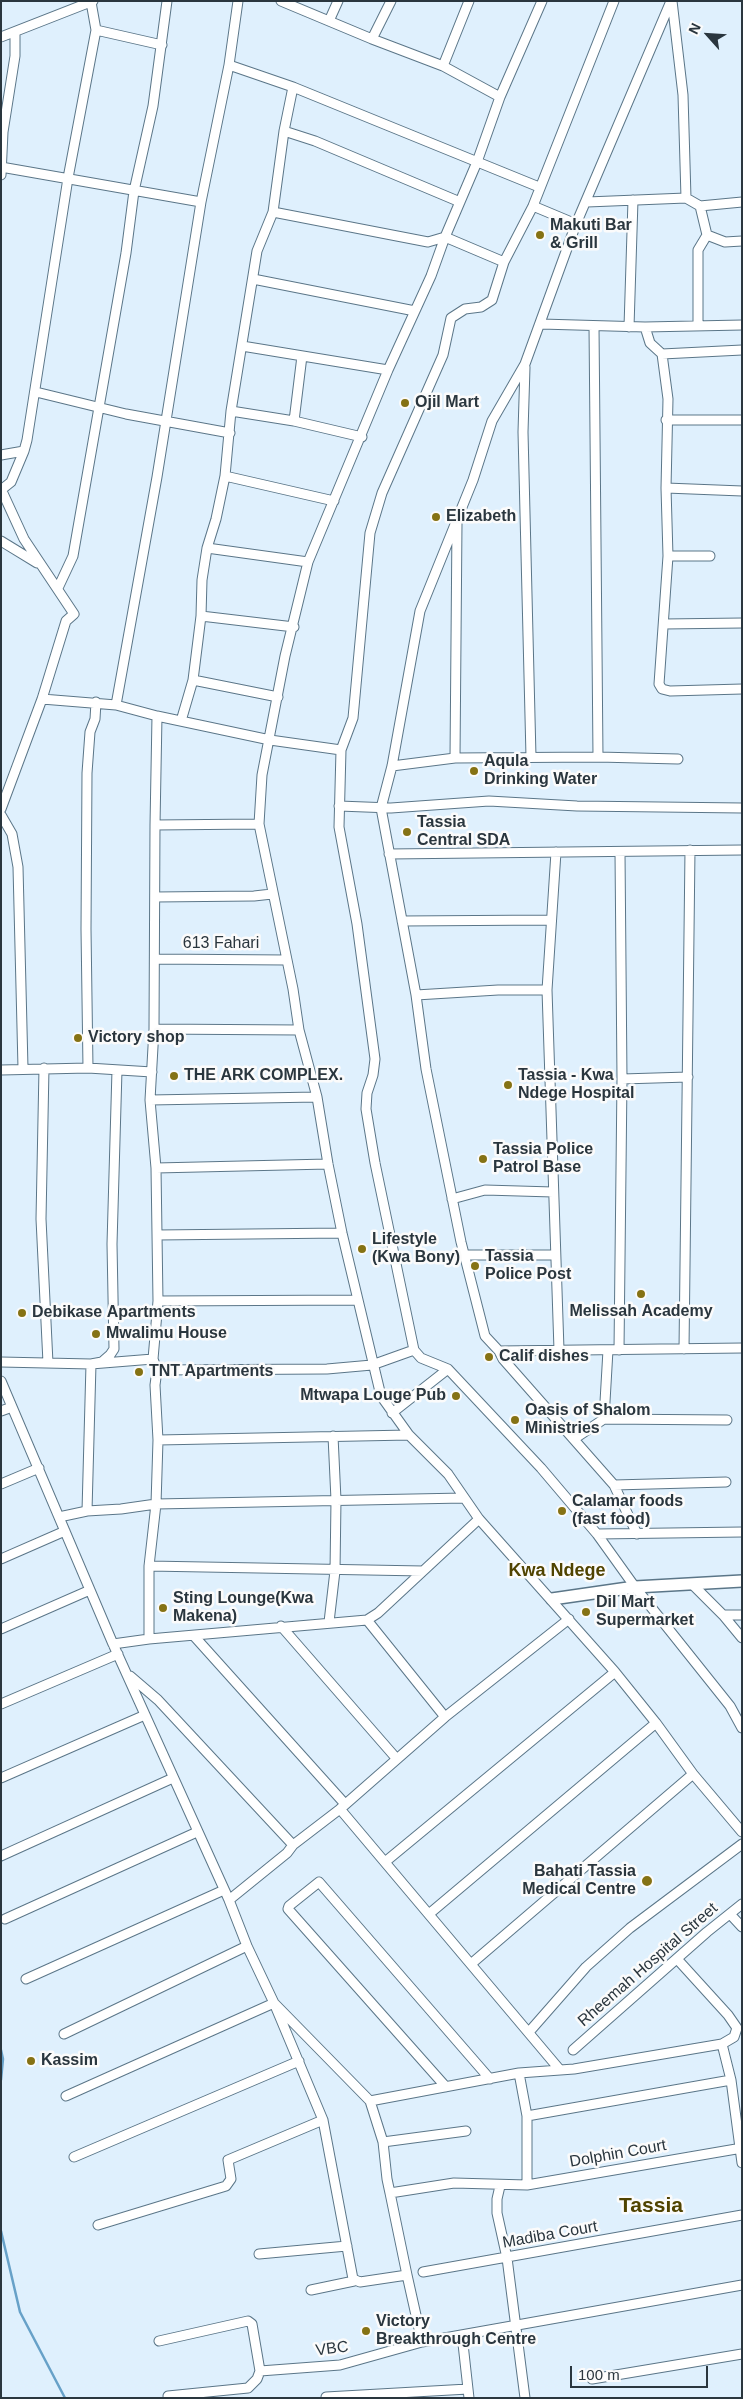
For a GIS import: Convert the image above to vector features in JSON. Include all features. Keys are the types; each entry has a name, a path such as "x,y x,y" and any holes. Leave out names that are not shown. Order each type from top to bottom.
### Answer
{"street":[{"path":"58,588 73,556 126,253 134,191 153,106 167,1"},
{"path":"116,705 158,477 165,421 201,202 228,65 238,1"},
{"path":"281,1 303,5 329,21 443,66 500,97"},
{"path":"329,21 338,1"},
{"path":"372,39 391,1"},
{"path":"443,66 469,1"},
{"path":"542,1 500,97 477,162 415,311 388,370 362,437 308,562 294,627 284,656 261,782 259,824 293,989 299,1030 317,1097 342,1233 372,1365 381,1396 409,1435 448,1474 479,1519 615,1672 656,1723 693,1774 742,1832"},
{"path":"614,1 533,206 504,262 492,300 481,307 464,309 451,318 443,355 382,493 370,533 353,718 341,750 338,827 357,924 375,1059 373,1076 367,1093 366,1108 374,1163 414,1350 421,1358 448,1369 541,1468 597,1534 635,1587 730,1706 742,1728"},
{"path":"671,1 683,95 686,198"},
{"path":"637,1534 614,1485 485,1336 452,1199 426,1069 416,995 380,808 392,766 420,611 474,480 492,421 525,364 576,224 671,1"},
{"path":"1,37 92,2 96,30 68,178 36,392 24,451 12,482 1,490 24,539 74,614 66,621 42,700 1,809"},
{"path":"96,30 162,45"},
{"path":"15,32 15,56 3,132 2,170 68,178 201,202"},
{"path":"228,65 293,87 539,188"},
{"path":"181,721 193,680 201,616 202,580 207,548 216,519 225,476 231,411 257,251 273,212 284,131 293,87"},
{"path":"284,131 340,151 460,202"},
{"path":"586,202 686,198 700,206 742,202"},
{"path":"629,327 633,200"},
{"path":"533,206 576,224"},
{"path":"698,326 698,250 707,235 700,206"},
{"path":"273,212 428,242 445,237 504,262"},
{"path":"707,235 725,242 742,242"},
{"path":"253,279 415,311"},
{"path":"541,324 629,327 742,325"},
{"path":"594,326 598,757"},
{"path":"645,327 650,343 662,354 668,399 666,420 668,556 659,684 662,689 670,691 742,689"},
{"path":"242,346 388,370"},
{"path":"662,354 742,350"},
{"path":"294,421 302,356"},
{"path":"525,364 523,432 531,757"},
{"path":"36,392 100,406 126,414 230,433"},
{"path":"231,411 294,421 362,437"},
{"path":"666,420 742,420"},
{"path":"1,455 24,451"},
{"path":"225,476 334,501"},
{"path":"666,488 742,491"},
{"path":"455,758 457,518"},
{"path":"1,541 39,564"},
{"path":"207,548 308,562"},
{"path":"668,556 710,556"},
{"path":"201,616 294,627"},
{"path":"664,624 742,623"},
{"path":"193,680 278,696"},
{"path":"42,700 96,702 116,705 157,716 270,740 341,750"},
{"path":"88,1068 87,773 90,732 96,702"},
{"path":"149,1638 149,1566 156,1504 158,1440 155,1393 157,1370 153,1359 158,1301 156,1168 150,1100 154,1029 157,716"},
{"path":"392,766 455,758 678,758"},
{"path":"339,806 380,808 489,801 578,806 742,808"},
{"path":"1,815 12,834 18,866 23,1068"},
{"path":"155,825 259,824"},
{"path":"684,1349 690,850"},
{"path":"389,854 742,850"},
{"path":"556,852 550,920 547,990 559,1350"},
{"path":"619,1350 622,1079 620,852"},
{"path":"155,897 254,896 272,894"},
{"path":"402,921 550,920"},
{"name":"613 Fahari","path":"155,959 286,960"},
{"path":"416,995 498,990 547,990"},
{"path":"154,1029 299,1030"},
{"path":"44,1068 41,1219 48,1363"},
{"path":"1,1070 88,1068 152,1072"},
{"path":"91,1364 106,1360 110,1356 115,1344 112,1244 117,1070"},
{"path":"622,1079 688,1077"},
{"path":"150,1100 317,1097"},
{"path":"156,1168 328,1164"},
{"path":"452,1199 486,1190 553,1192"},
{"path":"157,1235 342,1233"},
{"path":"465,1255 555,1255"},
{"path":"158,1301 358,1300"},
{"path":"499,1352 742,1348"},
{"path":"157,1370 326,1369 372,1365 414,1350"},
{"path":"604,1419 608,1350"},
{"path":"1,1362 91,1364 153,1359"},
{"path":"87,1511 91,1364"},
{"path":"392,1413 448,1369"},
{"path":"1,1381 113,1644 129,1675 145,1715 229,1900 247,1946 274,2003 323,2120 354,2281"},
{"path":"1,1411 12,1407"},
{"path":"574,1440 604,1419 727,1420"},
{"path":"158,1440 409,1435"},
{"path":"329,1622 335,1570 336,1500 333,1436"},
{"path":"1,1484 39,1468"},
{"path":"614,1485 726,1482"},
{"path":"59,1518 87,1511 156,1504 464,1498"},
{"path":"113,1644 149,1638 194,1636 281,1626 367,1620 378,1613 479,1519"},
{"path":"1,1559 64,1530"},
{"path":"597,1534 742,1532"},
{"path":"149,1566 423,1571"},
{"path":"552,1599 635,1587 742,1581"},
{"path":"693,1585 742,1638"},
{"path":"1,1629 90,1590"},
{"path":"722,1615 742,1615"},
{"path":"229,1900 287,1853 293,1845 343,1806 445,1717 569,1619"},
{"path":"367,1620 445,1717"},
{"path":"281,1626 396,1758"},
{"path":"194,1636 343,1806 385,1862 560,2070"},
{"path":"1,1704 118,1654"},
{"path":"385,1862 615,1672"},
{"path":"129,1675 158,1700 293,1845"},
{"path":"1,1778 145,1715"},
{"path":"429,1914 656,1723"},
{"path":"471,1964 693,1774"},
{"path":"1,1856 173,1778"},
{"path":"5,1919 197,1832"},
{"path":"528,2032 586,1967 630,1928 742,1844"},
{"path":"446,2087 288,1910 289,1906 319,1882 490,2079"},
{"path":"26,1979 224,1890"},
{"name":"Rheemah Hospital Street","path":"574,2050 742,1904"},
{"path":"730,1914 742,1927"},
{"path":"64,2034 247,1946"},
{"path":"370,2101 519,2073 560,2070 722,2044 734,2038 737,2028 728,2015 678,1960"},
{"path":"66,2096 274,2003"},
{"path":"274,2003 370,2101 383,2142 390,2193 422,2342"},
{"path":"722,2044 730,2080 742,2163"},
{"path":"74,2157 299,2061"},
{"path":"519,2073 527,2116 527,2185"},
{"path":"527,2116 730,2080"},
{"path":"98,2225 226,2186 231,2179 228,2160 323,2120"},
{"path":"383,2142 466,2131"},
{"name":"Dolphin Court","path":"390,2193 454,2183 500,2186 527,2185 740,2148"},
{"path":"500,2186 497,2199 497,2213 508,2258 525,2398"},
{"name":"Madiba Court","path":"423,2272 742,2214"},
{"path":"258,2254 346,2246"},
{"path":"311,2290 354,2281 360,2282 407,2275"},
{"name":"VBC","path":"260,2371 340,2365 422,2342 742,2285"},
{"path":"159,2341 248,2321 252,2324 260,2371 257,2379 248,2388 168,2396"},
{"path":"326,2397 469,2394 462,2335"},
{"path":"592,2379 742,2354"}],"waterway":[{"path":"1,2050 3,2059 1,2080"},
{"path":"1,2231 20,2312 65,2398"}],"place":[{"name":"Makuti Bar & Grill","path":"540,235"},
{"name":"Ojil Mart","path":"405,403"},
{"name":"Elizabeth","path":"436,517"},
{"name":"Aqula Drinking Water","path":"474,771"},
{"name":"Tassia Central SDA","path":"407,832"},
{"name":"Victory shop","path":"78,1038"},
{"name":"THE ARK COMPLEX.","path":"174,1076"},
{"name":"Tassia - Kwa Ndege Hospital","path":"508,1085"},
{"name":"Tassia Police Patrol Base","path":"483,1159"},
{"name":"Lifestyle (Kwa Bony)","path":"362,1249"},
{"name":"Tassia Police Post","path":"475,1266"},
{"name":"Melissah Academy","path":"641,1294"},
{"name":"Debikase Apartments","path":"22,1313"},
{"name":"Mwalimu House","path":"96,1334"},
{"name":"Calif dishes","path":"489,1357"},
{"name":"TNT Apartments","path":"139,1372"},
{"name":"Mtwapa Louge Pub","path":"456,1396"},
{"name":"Oasis of Shalom Ministries","path":"515,1420"},
{"name":"Calamar foods (fast food)","path":"562,1511"},
{"name":"Sting Lounge(Kwa Makena)","path":"163,1608"},
{"name":"Dil Mart Supermarket","path":"586,1612"},
{"name":"Bahati Tassia Medical Centre","path":"647,1881"},
{"name":"Kassim","path":"31,2061"},
{"name":"Victory Breakthrough Centre","path":"366,2331"}],"district":[{"name":"Kwa Ndege","path":"557,1571"},
{"name":"Tassia","path":"651,2206"}]}
